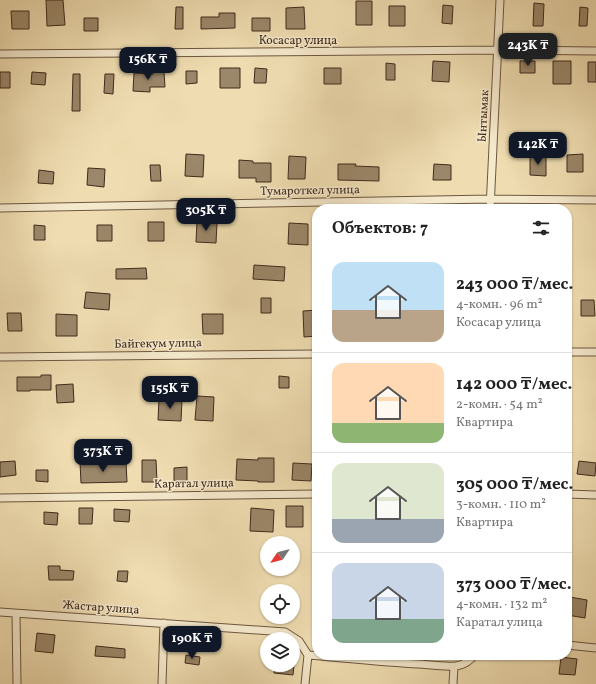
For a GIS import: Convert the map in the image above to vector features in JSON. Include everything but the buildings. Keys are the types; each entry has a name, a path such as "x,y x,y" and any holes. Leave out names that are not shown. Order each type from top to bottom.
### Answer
{"street":[{"name":"Ынтымак","path":"490,204 500,0"},
{"name":"Косасар улица","path":"0,54 498,50 596,51"},
{"name":"Тумароткел улица","path":"0,208 490,199 596,200"},
{"path":"572,352 596,352"},
{"name":"Байгекум улица","path":"0,357 312,354"},
{"name":"Каратал улица","path":"0,498 312,494"},
{"path":"572,494 596,494"},
{"name":"Жастар улица","path":"0,612 285,632 299,641 308,655"},
{"path":"16,614 16,684"},
{"path":"162,684 164,623"},
{"path":"572,646 596,648"},
{"path":"305,684 308,655 312,655"},
{"path":"364,660 454,666 464,664 469,660"},
{"path":"453,684 454,666"}]}
